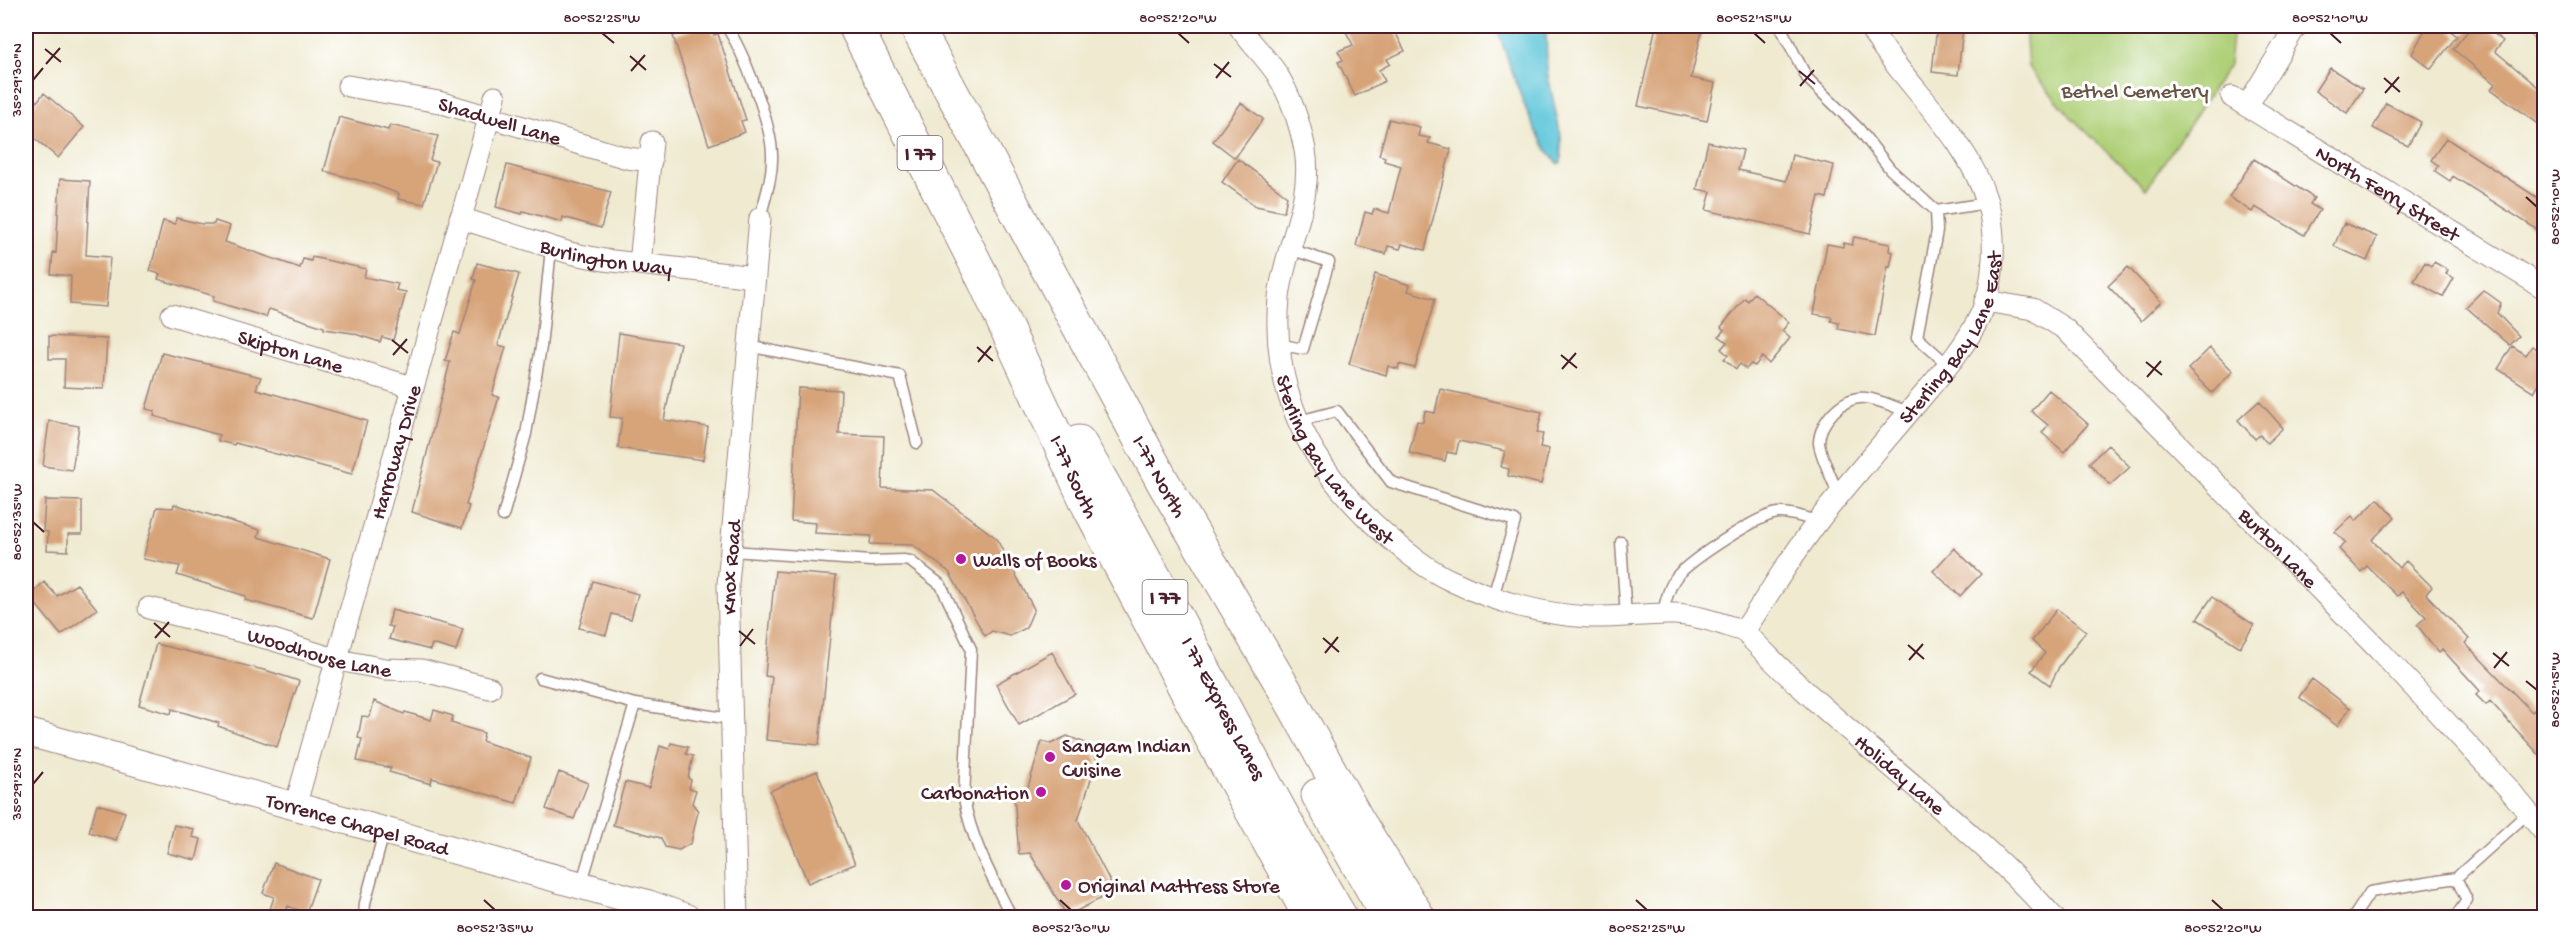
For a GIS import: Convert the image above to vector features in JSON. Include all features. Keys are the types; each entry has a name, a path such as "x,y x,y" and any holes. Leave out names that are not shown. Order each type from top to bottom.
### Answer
{"highway":[{"name":"I-77 South","path":"855,26 984,280 1089,507 1212,739 1311,918"},
{"name":"I-77 North","path":"916,26 1162,482 1289,697 1358,820 1419,918"},
{"name":"I 77 Express Lanes","path":"984,280 1111,496 1253,763 1341,918"},
{"name":"I 77 Express Lanes","path":"1162,482 1270,707 1389,918"}],"street":[{"name":"Sterling Bay Lane West","path":"1239,26 1277,74 1294,108 1305,152 1306,200 1290,249 1279,296 1278,344 1285,384 1299,421 1321,466 1376,526 1412,557 1451,581 1543,612 1588,617 1662,615 1701,618 1744,631"},
{"name":"Sterling Bay Lane East","path":"1744,631 1818,522 1948,365 1976,324 1985,301 1992,239 1987,203 1965,154 1881,47 1869,26"},
{"name":"North Ferry Street","path":"2296,26 2239,101 2544,288"},
{"path":"2538,26 2544,34"},
{"name":"Shadwell Lane","path":"348,86 492,106 627,158 652,151 640,264"},
{"name":"Harroway Drive","path":"295,807 492,106"},
{"name":"Burlington Way","path":"460,218 551,248 604,260 754,276"},
{"name":"Knox Road","path":"737,918 728,584 760,218"},
{"name":"Burton Lane","path":"1985,301 2033,309 2065,329 2379,650 2529,812 2544,832"},
{"name":"Skipton Lane","path":"172,315 412,387"},
{"name":"Woodhouse Lane","path":"149,608 270,639 338,660 385,669 421,670 490,688"},
{"name":"Holiday Lane","path":"1744,631 1814,698 1999,859 2054,918"},
{"name":"Torrence Chapel Road","path":"26,732 580,886 687,918"}],"lane":[{"path":"726,26 744,63 769,132 772,155 771,177 760,218"},
{"path":"1780,26 1807,78 1859,129 1890,169 1936,211 1937,231 1917,337 1948,365"},
{"path":"1936,211 1987,203"},
{"path":"503,516 526,434 541,347 551,248"},
{"path":"1278,344 1303,349 1329,262 1290,249"},
{"path":"748,346 900,376 917,443"},
{"path":"1839,496 1819,444 1822,428 1833,412 1849,401 1864,398 1909,412"},
{"path":"1299,421 1337,411 1391,482 1515,521 1493,597"},
{"path":"1662,615 1671,586 1678,576 1749,525 1777,513 1818,522"},
{"path":"1621,542 1626,617"},
{"path":"732,551 871,561 910,561 941,585 971,649 964,798 967,819 972,835 1012,918"},
{"path":"540,678 635,704 731,719"},
{"path":"580,886 635,704"},
{"path":"2367,918 2355,914 2370,892 2457,878 2529,812"},
{"path":"364,918 365,903 384,831"},
{"path":"2455,918 2467,900 2457,878"},
{"path":"2370,892 2384,900"}],"green space":[{"name":"Bethel Cemetery","path":"2025,26 2233,26 2229,65 2146,189 2072,118 2028,67"}],"water":[{"path":"1496,26 1546,26 1547,71 1561,137 1561,162 1558,164 1538,135"}],"building":[{"path":"703,26 710,26 714,35 718,34 746,120 741,121 745,132 709,145 673,36"},
{"path":"1343,26 1392,26 1405,51 1387,59 1390,64 1379,70 1385,81 1355,96 1338,62 1343,60 1338,51 1353,45"},
{"path":"1656,26 1703,26 1691,78 1715,83 1707,121 1638,106"},
{"path":"1937,26 1963,27 1958,75 1932,72"},
{"path":"2427,26 2444,26 2457,36 2431,69 2412,54"},
{"path":"2472,26 2484,26 2503,41 2495,51 2544,92 2544,128 2491,89 2495,84 2453,49"},
{"path":"2330,68 2363,89 2347,113 2315,91"},
{"path":"44,93 84,127 58,158 26,131 26,115"},
{"path":"1241,103 1263,119 1235,158 1213,141"},
{"path":"2386,103 2421,122 2408,146 2373,128"},
{"path":"339,117 388,130 390,125 438,136 430,160 437,162 424,204 398,199 399,194 373,184 324,171"},
{"path":"1389,119 1420,127 1418,136 1430,138 1428,143 1451,149 1425,250 1402,244 1400,249 1388,246 1386,254 1356,246 1365,212 1372,214 1374,209 1389,213 1401,166 1384,161 1385,157 1379,155"},
{"path":"2446,138 2544,202 2544,234 2453,176 2450,181 2435,171 2438,165 2431,160"},
{"path":"1708,142 1743,150 1738,170 1786,181 1792,155 1834,165 1827,198 1819,196 1810,234 1706,210 1711,192 1697,189"},
{"path":"1238,159 1287,196 1284,212 1256,206 1222,182"},
{"path":"2254,159 2314,198 2310,204 2320,210 2304,235 2255,207 2252,212 2229,197"},
{"path":"507,165 611,192 601,228 563,217 562,222 523,211 522,214 496,207"},
{"path":"60,179 90,181 86,255 110,257 106,307 70,304 71,276 51,274 53,252 56,253"},
{"path":"176,218 202,224 214,224 215,221 230,226 225,242 300,268 303,259 311,261 312,257 366,269 364,277 398,284 396,290 406,292 393,340 382,337 380,342 352,333 324,329 324,327 269,309 266,317 213,301 214,296 158,279 160,274 150,271 163,221 175,224"},
{"path":"2344,223 2377,237 2367,261 2334,246"},
{"path":"1854,237 1890,244 1889,251 1893,252 1890,267 1888,266 1875,336 1838,329 1839,323 1831,321 1832,317 1814,314 1827,244 1843,247 1844,243 1852,245"},
{"path":"2425,262 2431,266 2434,262 2448,270 2446,274 2454,278 2443,297 2414,281"},
{"path":"477,263 519,274 498,345 506,347 492,395 499,397 466,505 469,506 462,528 412,512 450,362 445,361 454,332 460,334 476,280 473,279"},
{"path":"2128,267 2161,302 2141,321 2108,286"},
{"path":"1375,274 1410,285 1408,291 1435,299 1415,368 1399,364 1398,369 1388,366 1386,375 1349,364"},
{"path":"2483,290 2501,303 2497,313 2519,336 2510,345 2466,307"},
{"path":"1754,293 1789,322 1782,331 1790,338 1769,364 1762,357 1755,366 1751,364 1746,369 1740,364 1736,369 1724,359 1728,355 1721,349 1727,342 1719,336 1724,330 1721,327 1745,298 1748,301"},
{"path":"619,333 680,343 664,420 708,427 703,460 618,448 622,418 610,417"},
{"path":"49,336 107,339 104,389 64,387 65,359 49,359"},
{"path":"2512,346 2526,355 2532,346 2544,354 2544,375 2534,392 2498,369"},
{"path":"2210,348 2233,371 2212,393 2188,369"},
{"path":"162,353 261,377 256,389 367,421 352,474 235,443 234,445 218,441 219,435 154,416 155,411 146,409"},
{"path":"798,388 841,390 839,434 884,436 882,488 933,490 996,538 1034,609 1026,628 1010,636 992,631 985,636 949,572 913,545 870,544 871,536 815,533 816,523 791,521"},
{"path":"1440,389 1542,412 1537,433 1543,434 1540,447 1549,449 1541,484 1508,476 1509,469 1501,467 1505,451 1459,441 1456,454 1447,452 1445,461 1409,453 1417,421 1423,422 1425,411 1435,413"},
{"path":"2049,390 2088,424 2064,452 2042,433 2048,425 2031,411"},
{"path":"2259,401 2283,428 2267,443 2260,435 2255,439 2238,420"},
{"path":"49,421 79,426 72,470 43,466"},
{"path":"2108,445 2130,467 2110,485 2089,463"},
{"path":"2378,499 2395,517 2372,540 2399,568 2406,561 2432,587 2426,594 2469,639 2465,643 2532,712 2534,710 2544,720 2544,760 2490,701 2486,705 2476,695 2480,691 2442,649 2439,653 2417,625 2426,617 2402,592 2397,596 2367,566 2361,572 2339,549 2346,543 2335,532 2352,516 2356,521"},
{"path":"45,500 82,501 82,534 68,534 68,551 47,550 48,532 43,531"},
{"path":"174,504 260,530 258,537 330,559 313,618 245,600 246,596 177,575 180,566 143,559 157,507 173,508"},
{"path":"1954,548 1981,574 1960,596 1933,571"},
{"path":"775,571 836,576 819,745 766,740 772,677 765,676"},
{"path":"593,581 638,594 631,619 612,614 606,635 579,628"},
{"path":"44,582 57,596 77,584 97,609 61,635 29,596"},
{"path":"2212,597 2254,625 2240,647 2197,619"},
{"path":"2057,609 2086,631 2059,667 2050,685 2031,671 2045,653 2032,641"},
{"path":"392,610 463,629 456,651 432,644 430,650 389,639 393,627 388,626"},
{"path":"156,644 268,671 299,681 277,747 218,726 219,723 172,709 171,714 139,705"},
{"path":"1052,652 1075,694 1019,725 996,684"},
{"path":"2312,679 2350,708 2337,726 2299,697"},
{"path":"374,701 404,714 405,712 431,720 434,710 453,716 451,723 484,733 482,741 531,758 516,803 432,778 431,784 389,772 391,768 357,761 362,739 358,738 362,716 370,717"},
{"path":"1067,736 1088,744 1097,760 1078,820 1115,891 1067,916 1030,853 1019,854 1014,796 1025,797 1042,741 1051,744"},
{"path":"671,743 688,747 686,754 693,756 688,778 691,780 689,788 696,790 692,803 698,811 691,843 679,850 665,847 661,838 613,825 625,782 649,788 660,746 669,749"},
{"path":"817,771 855,864 808,883 770,791"},
{"path":"559,772 588,783 574,819 546,809"},
{"path":"97,804 125,812 116,840 89,832"},
{"path":"174,825 194,829 192,837 201,839 196,860 167,853"},
{"path":"274,863 318,879 306,913 288,906 284,918 267,918 274,897 263,893"}],"place":[{"name":"Walls of Books","path":"961,559"},
{"name":"Sangam Indian Cuisine","path":"1050,757"},
{"name":"Carbonation","path":"1041,792"},
{"name":"Original Mattress Store","path":"1066,885"}]}
